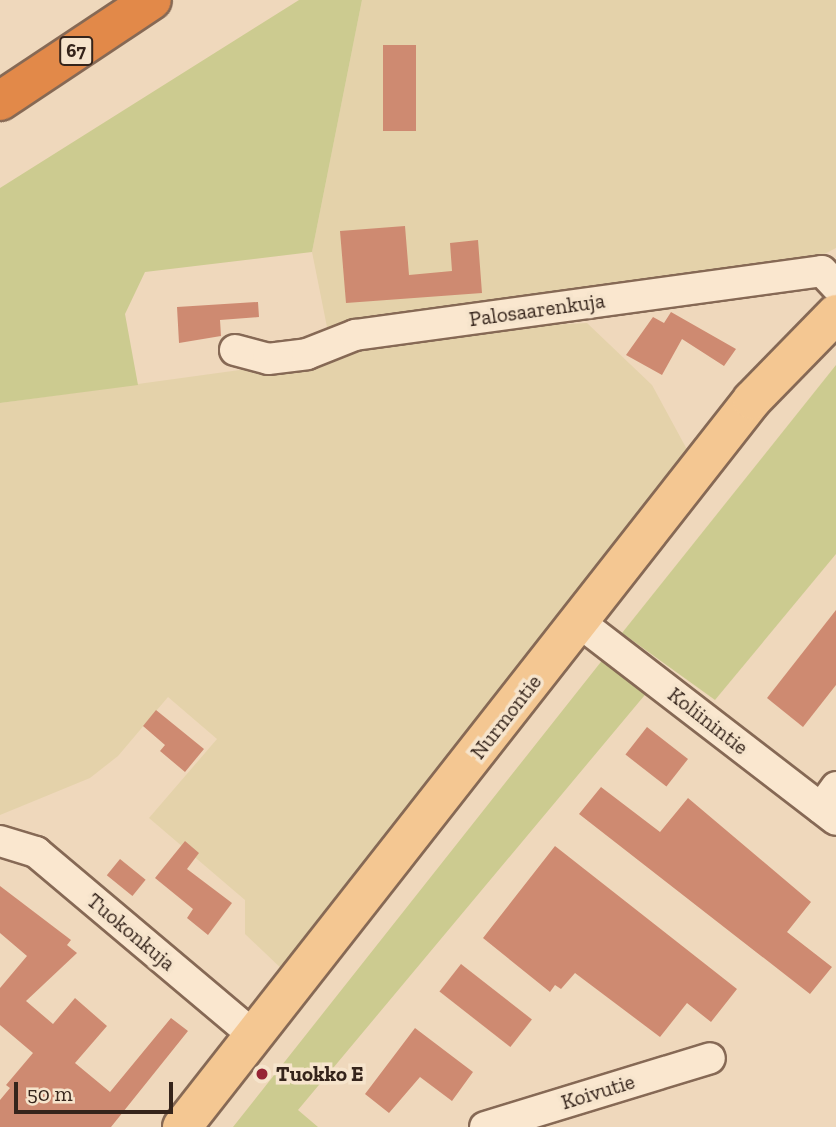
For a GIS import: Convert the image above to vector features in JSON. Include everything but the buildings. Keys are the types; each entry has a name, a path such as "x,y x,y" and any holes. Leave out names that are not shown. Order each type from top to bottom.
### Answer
{"highway":[{"name":"67","path":"0,101 152,0"}],"main road":[{"name":"Nurmontie","path":"182,1127 256,1037 752,400 836,314"}],"street":[{"name":"Palosaarenkuja","path":"235,350 268,359 306,354 355,335 822,271 836,286"},
{"name":"Koliinintie","path":"579,622 831,805"},
{"name":"Tuokonkuja","path":"0,841 36,852 256,1037"},
{"name":"Koivutie","path":"485,1127 710,1058"}],"shaded area":[{"path":"299,0 362,0 312,252 145,272 125,314 138,385 0,403 0,188"},
{"path":"362,0 836,0 836,248 803,265 545,299 549,325 587,323 652,385 690,455 285,972 245,934 245,900 149,818 217,739 168,697 118,756 90,778 0,815 0,403 333,357 312,252"},
{"path":"836,365 836,554 715,700 622,633"},
{"path":"604,658 649,690 298,1110 318,1127 233,1127"}],"place":[{"name":"Tuokko E","path":"262,1074"}]}
